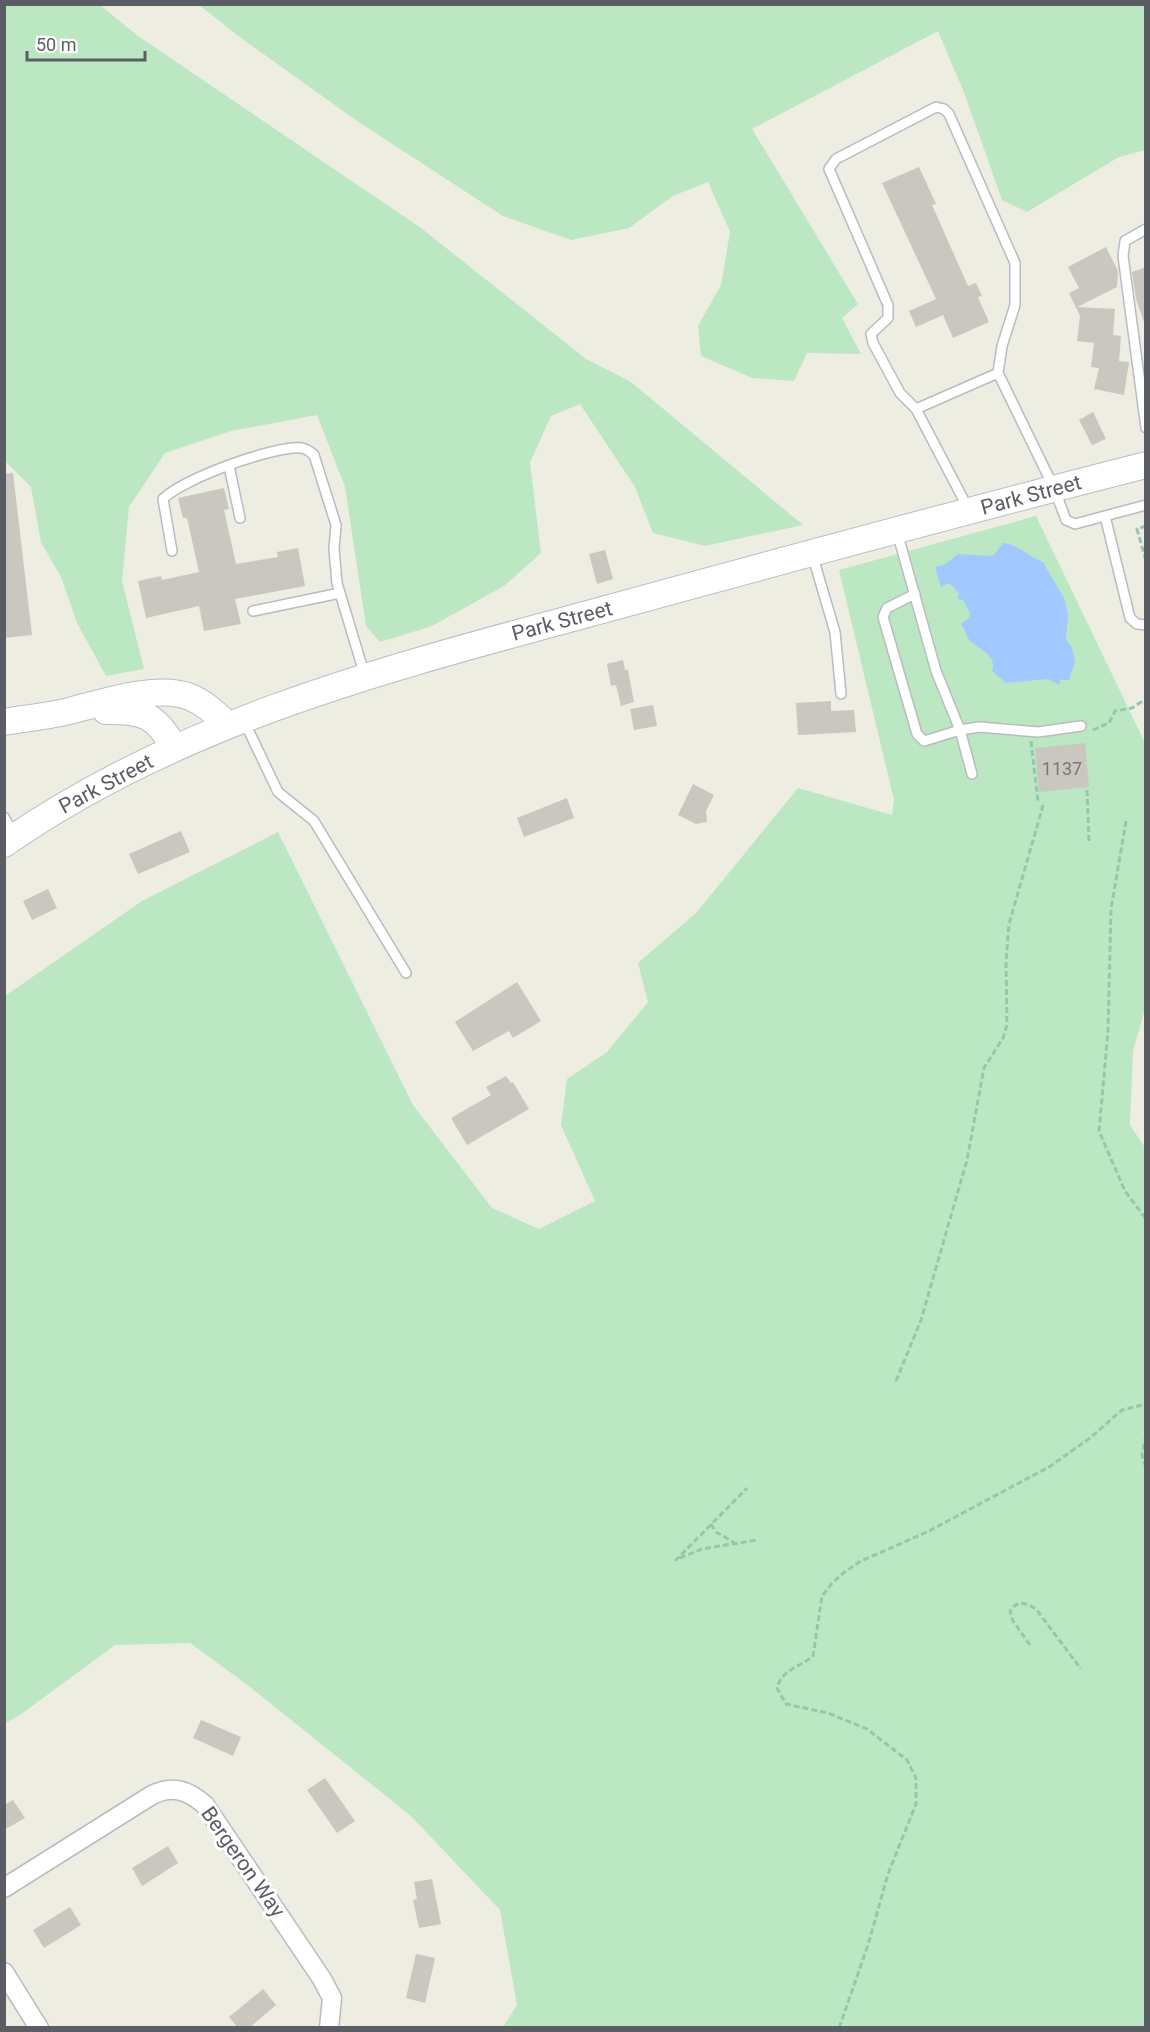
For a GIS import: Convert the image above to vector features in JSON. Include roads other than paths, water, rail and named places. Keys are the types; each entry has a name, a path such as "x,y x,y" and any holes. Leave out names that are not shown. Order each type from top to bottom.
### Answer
{"main road":[{"name":"Park Street","path":"8,833 174,748 235,721 365,676 896,530 1146,465"},
{"path":"4,722 129,697 173,693 189,696 235,721"},
{"path":"73,710 143,714 155,720 165,730 174,748"}],"street":[{"name":"Bergeron Way","path":"4,1888 152,1795 165,1789 179,1790 194,1795 205,1805 322,1979 332,1998 329,2028"},
{"path":"4,1972 39,2028"}],"lane":[{"path":"970,512 916,409 896,387 873,343 873,331 888,318 890,311 829,169 836,159 936,107 944,109 949,114 1015,263 1015,305 1002,346 998,373 1069,522 1075,524 1146,505"},
{"path":"1146,229 1125,241 1123,256 1146,428"},
{"path":"916,409 998,373"},
{"path":"172,551 163,499 172,490 190,480 229,466 288,449 304,448 314,455 336,525 334,549 340,593 365,676"},
{"path":"229,466 240,518"},
{"path":"1105,516 1130,618 1137,624 1146,625"},
{"path":"896,530 942,690 960,730 972,774"},
{"path":"812,553 835,632 841,694"},
{"path":"253,611 340,593"},
{"path":"915,594 887,608 883,617 917,734 924,741 979,727 1038,732 1081,726"},
{"path":"235,721 278,792 314,821 406,973"}],"water":[{"path":"1003,543 1043,562 1065,600 1068,616 1066,639 1072,648 1075,662 1069,680 1060,680 1059,685 1048,679 1006,683 992,671 992,660 989,656 968,638 961,624 969,618 970,613 963,600 957,599 959,593 949,583 941,587 935,567 944,565 958,554 993,556"}]}
